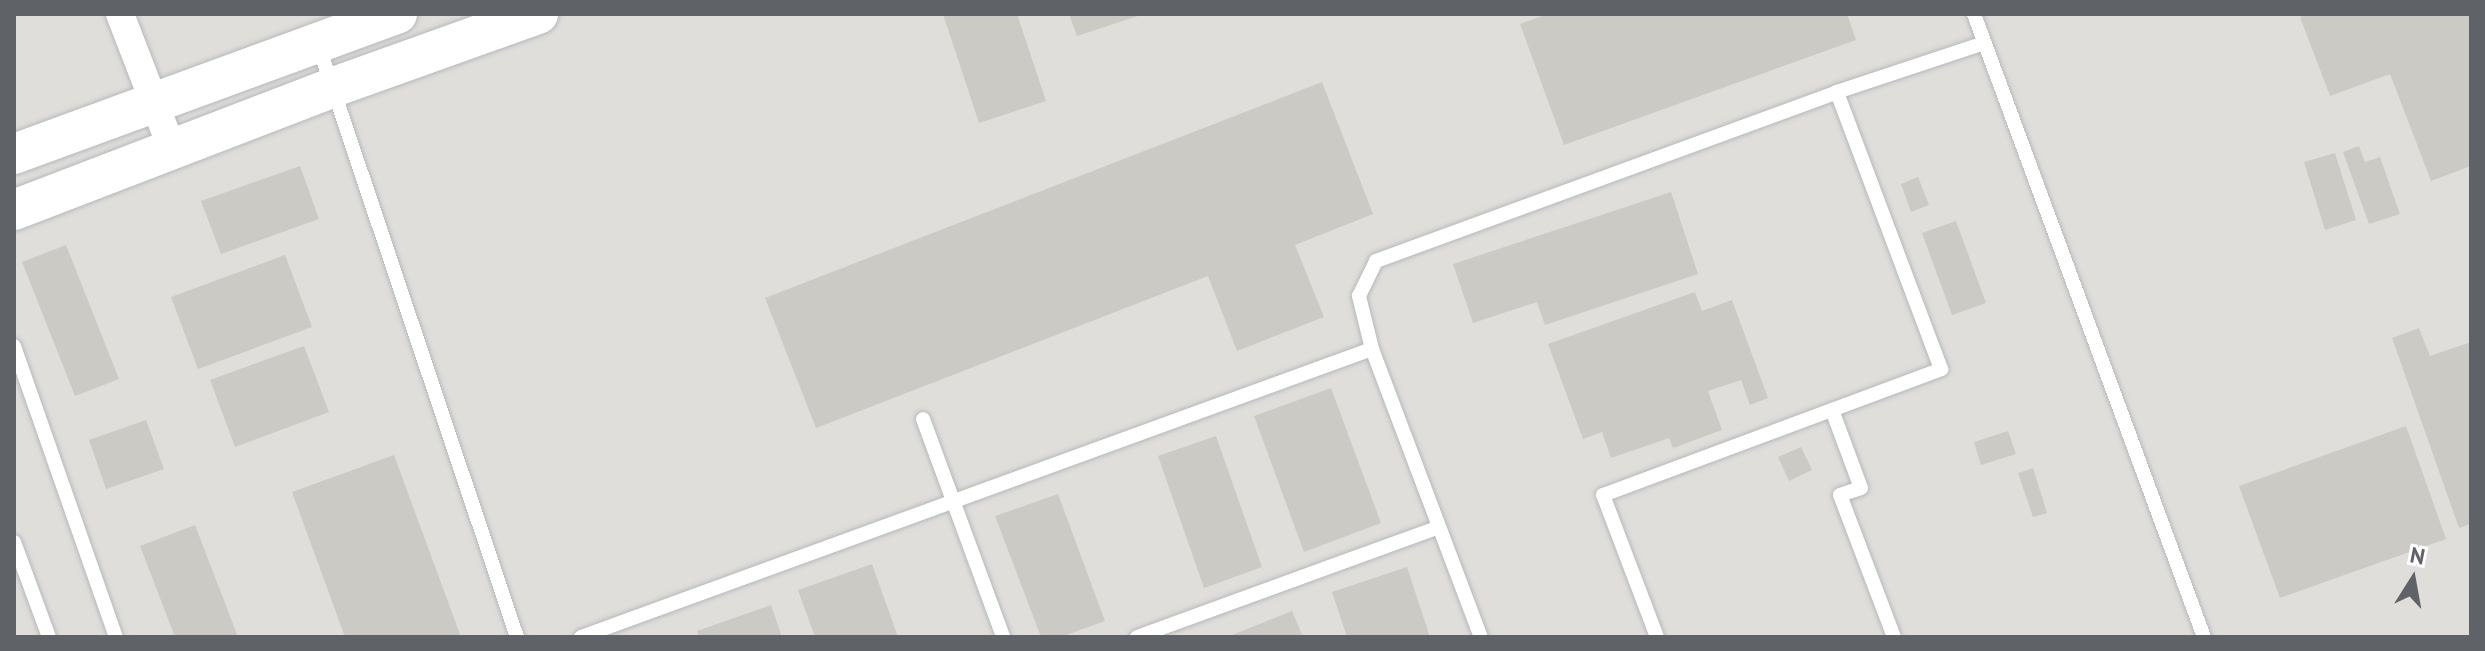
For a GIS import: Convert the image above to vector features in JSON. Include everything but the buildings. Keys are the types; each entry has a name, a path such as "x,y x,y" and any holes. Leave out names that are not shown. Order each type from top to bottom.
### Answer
{"street":[{"path":"120,14 172,149"},
{"path":"14,154 397,14"},
{"path":"14,210 331,88 538,14"}],"lane":[{"path":"1974,14 2204,637"},
{"path":"1481,637 1372,349 1359,296 1376,261 1837,92 1984,43"},
{"path":"318,44 517,637"},
{"path":"1657,637 1603,495 1941,369 1837,92"},
{"path":"14,346 116,637"},
{"path":"581,637 1372,349"},
{"path":"1832,410 1861,488 1840,495 1894,637"},
{"path":"923,419 1003,637"},
{"path":"1137,637 1439,527"},
{"path":"14,542 49,637"}],"shaded area":[{"path":"14,14 2471,14 2471,637 14,637"}]}
